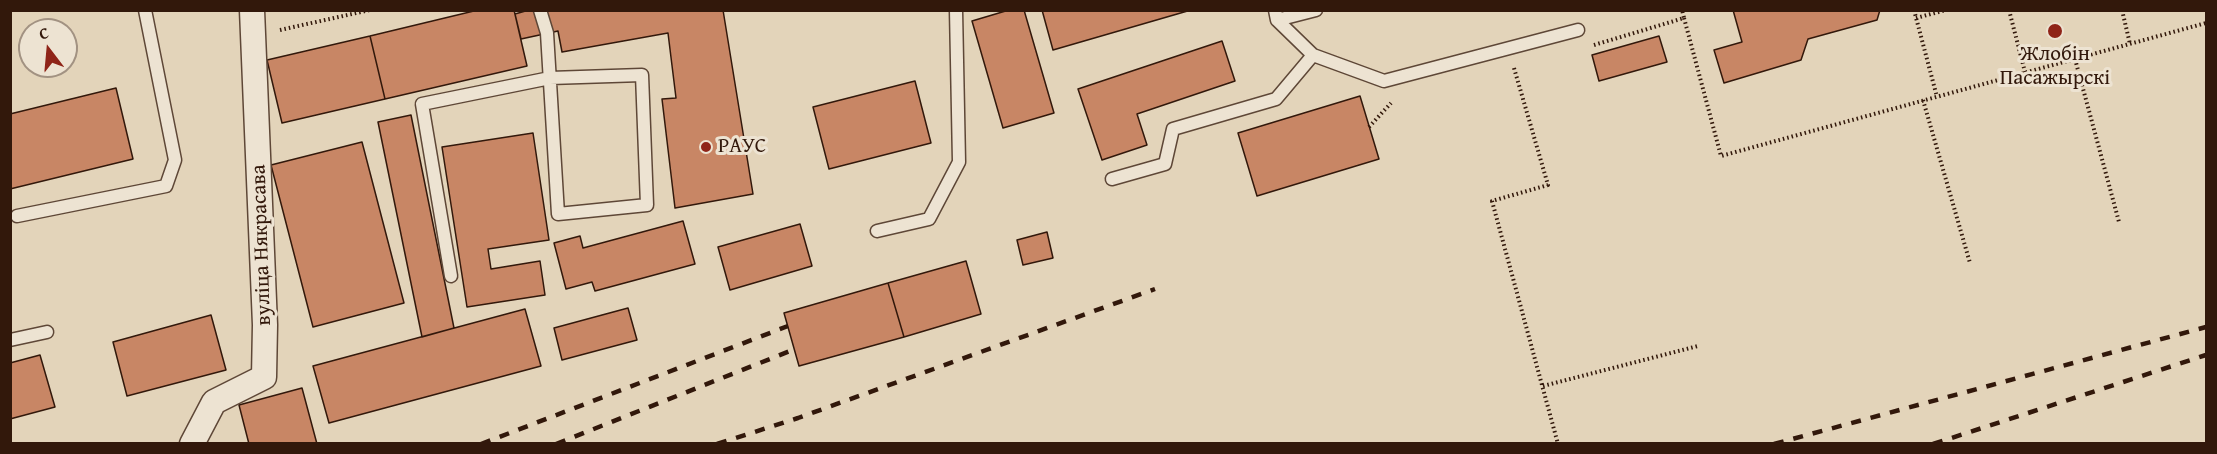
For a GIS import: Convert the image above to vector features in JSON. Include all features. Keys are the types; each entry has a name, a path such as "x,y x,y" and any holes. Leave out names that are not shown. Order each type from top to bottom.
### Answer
{"street":[{"name":"вуліца Някрасава","path":"192,444 214,402 264,377 265,325 252,10"}],"lane":[{"path":"17,216 166,186 175,160 145,10"},
{"path":"451,276 422,104 550,78 642,75 647,206 558,214 550,78 547,33 540,10"},
{"path":"877,231 929,219 959,162 956,10"},
{"path":"1276,15 1316,10"},
{"path":"1276,15 1313,55 1384,81 1578,30"},
{"path":"1112,179 1165,165 1173,129 1276,99 1313,55"},
{"path":"10,340 47,332"}],"path":[{"path":"254,36 370,10"},
{"path":"1914,10 1937,97"},
{"path":"1916,18 1946,10"},
{"path":"2009,10 2025,72"},
{"path":"2122,10 2130,44"},
{"path":"1684,18 1720,156 2206,23"},
{"path":"2075,59 2119,222"},
{"path":"1514,68 1548,185 1492,201 1558,444"},
{"path":"1923,100 1970,263"},
{"path":"1543,386 1698,346"}],"building":[{"path":"478,10 514,10 527,66 385,99 370,36"},
{"name":"РАУС","path":"529,10 723,10 753,194 675,208 662,99 676,98 668,33 562,52 558,31 521,39 515,14"},
{"path":"1009,10 1024,10 1054,113 1003,128 972,21"},
{"path":"1042,10 1191,10 1053,50"},
{"path":"1733,10 1880,10 1877,20 1808,39 1801,60 1724,83 1714,50 1742,42"},
{"path":"370,36 385,99 282,123 267,60"},
{"path":"1659,36 1667,62 1599,81 1592,55"},
{"path":"1222,41 1235,81 1137,114 1147,145 1102,160 1078,89"},
{"path":"915,81 931,143 829,169 813,107"},
{"path":"116,88 133,159 10,189 10,114"},
{"path":"1360,96 1379,159 1257,196 1238,133"},
{"path":"411,115 454,328 422,337 378,122"},
{"path":"533,133 549,240 488,249 491,269 540,261 545,295 467,307 442,147"},
{"path":"362,142 404,303 313,327 271,165"},
{"path":"683,221 695,264 595,291 592,282 566,289 554,243 580,236 583,248"},
{"path":"800,224 812,266 730,290 718,247"},
{"path":"1047,232 1053,258 1023,265 1017,240"},
{"path":"966,261 981,314 904,337 888,283"},
{"path":"888,283 904,337 799,366 784,313"},
{"path":"628,308 637,340 562,360 554,328"},
{"path":"525,309 541,366 329,423 313,366"},
{"path":"211,315 226,370 127,396 113,342"},
{"path":"40,355 55,407 10,419 10,363"},
{"path":"302,388 317,444 249,444 239,405"}],"railway":[{"path":"717,444 798,418 1155,289"},
{"path":"481,444 788,326"},
{"path":"1774,444 2206,327"},
{"path":"556,444 795,349"},
{"path":"1933,444 2206,355"}],"place":[{"name":"Жлобін Пасажырскі","path":"2055,31"},
{"name":"РАУС","path":"706,147"}]}
